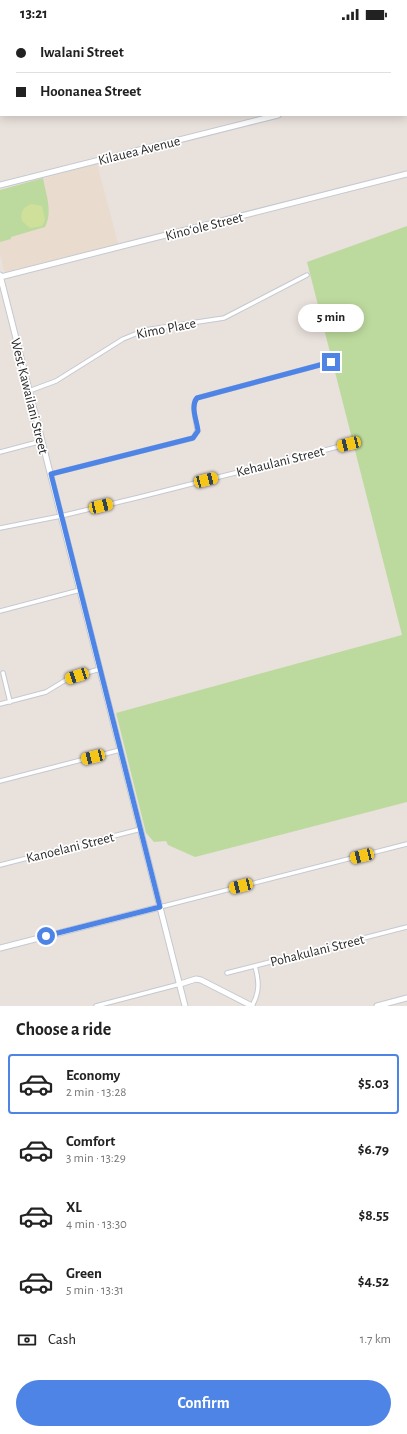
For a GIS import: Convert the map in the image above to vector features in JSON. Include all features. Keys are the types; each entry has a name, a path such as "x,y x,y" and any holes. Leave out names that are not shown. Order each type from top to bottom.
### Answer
{"street":[{"name":"Kilauea Avenue","path":"0,185 270,116"},
{"name":"Kinoʻole Street","path":"0,276 407,174"},
{"name":"West Kawailani Street","path":"0,276 186,1006"},
{"name":"Kimo Place","path":"29,391 56,381 134,334 149,329 224,318 307,276"},
{"path":"51,474 193,438 198,431 193,407 197,398 331,362"},
{"path":"0,452 42,442"},
{"name":"Kehaulani Street","path":"0,528 61,516 349,444"},
{"path":"0,610 80,590"},
{"path":"0,704 46,692 69,678 100,669"},
{"path":"3,673 10,702"},
{"path":"0,781 120,750"},
{"name":"Kanoelani Street","path":"0,865 140,829"},
{"path":"0,948 407,844"},
{"name":"Pohakulani Street","path":"227,973 407,927"},
{"path":"96,1006 180,984 196,978 252,1006 259,988 255,966"},
{"path":"377,1006 397,1003 407,998"}],"shaded area":[{"path":"97,164 118,244 5,273 0,254 0,190"}],"green space":[{"path":"43,178 49,209 45,227 11,237 11,239 0,242 0,190"},
{"path":"31,204 42,206 45,220 42,226 30,228 22,221 21,215 23,211"},
{"path":"407,226 407,802 195,857 168,845 166,841 154,842 146,833 116,713 402,635 307,262"}],"route":[{"path":"46,936 160,907 51,474 193,438 198,431 193,407 197,398 331,362"}]}
